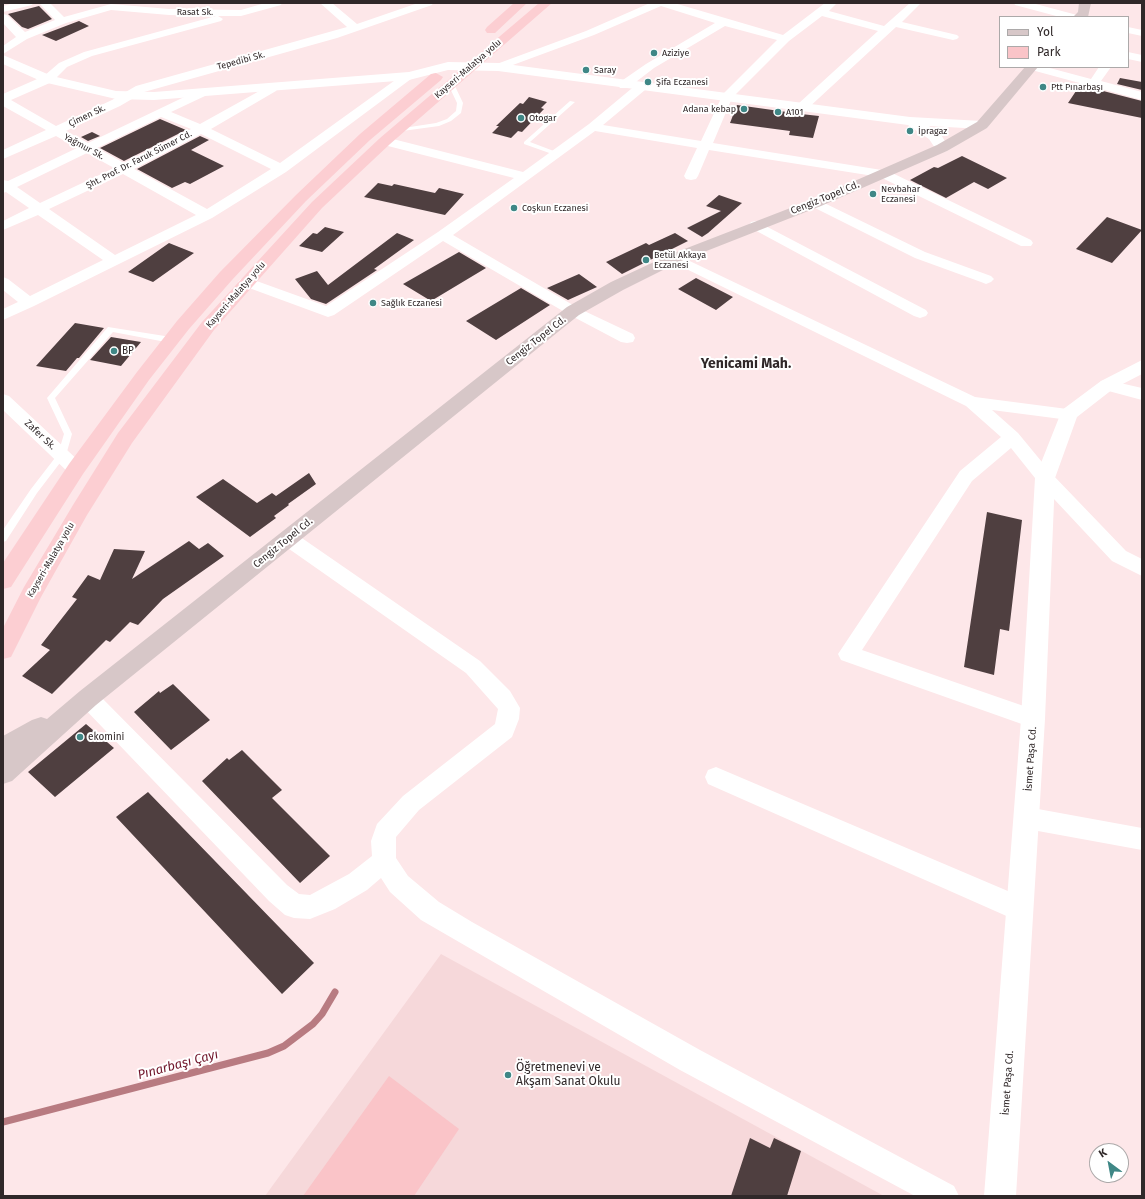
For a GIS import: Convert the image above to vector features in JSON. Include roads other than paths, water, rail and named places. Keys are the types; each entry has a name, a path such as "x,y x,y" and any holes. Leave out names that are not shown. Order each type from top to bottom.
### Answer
{"highway":[{"name":"Kayseri-Malatya yolu","path":"3,650 32,593 80,510 125,438 168,378 246,282 318,205 391,136 451,84 471,53 522,3"},
{"name":"Kayseri-Malatya yolu","path":"3,582 76,469 171,340 226,276 300,198 365,137 448,66 471,53 546,3"}],"main road":[{"path":"1081,16 1084,14 1085,3"},
{"name":"Cengiz Topel Cd.","path":"88,698 574,312 617,286 675,258 756,225 816,204 942,148 982,124 1031,68"},
{"path":"3,748 88,698"},
{"path":"3,773 88,698"}],"street":[{"path":"3,9 28,3"},
{"path":"44,3 62,21"},
{"path":"112,7 125,3"},
{"name":"Rasat Sk.","path":"3,51 23,37 62,21 112,7 169,12 241,13 277,3"},
{"path":"325,3 355,28"},
{"name":"Tepedibi Sk.","path":"126,95 140,89 333,36 428,3"},
{"path":"498,67 590,33 659,3"},
{"path":"663,3 785,39"},
{"path":"691,176 727,97 785,39 832,3"},
{"path":"802,107 916,3"},
{"path":"1018,3 1069,16"},
{"path":"821,12 953,37"},
{"path":"3,100 48,79 63,65 88,54 241,13"},
{"path":"3,17 23,37"},
{"path":"624,84 650,66 724,22"},
{"path":"1129,30 1142,32"},
{"path":"471,53 498,67 641,87 910,121 982,124"},
{"path":"1129,55 1142,59"},
{"path":"3,59 48,79 83,88 126,95 154,96 272,88 409,76 448,66"},
{"path":"1036,68 1142,96"},
{"path":"1093,84 1104,68"},
{"path":"3,314 29,303 207,215 281,169 409,76"},
{"path":"246,282 328,312 443,235 557,154 593,127 641,87"},
{"name":"Şht. Prof. Dr. Faruk Sümer Cd.","path":"3,226 125,168 201,129 272,88"},
{"path":"4,187 201,93"},
{"name":"Çimen Sk.","path":"3,155 116,103 126,95"},
{"name":"Yağmur Sk.","path":"3,100 86,149 125,168 207,215"},
{"path":"161,113 201,129 281,169"},
{"path":"910,121 935,136 942,148"},
{"path":"593,127 883,174 1026,243"},
{"path":"391,136 525,177"},
{"path":"4,187 114,261"},
{"path":"816,204 920,255 986,279"},
{"path":"756,225 920,313"},
{"path":"443,235 574,312 627,338"},
{"path":"675,258 972,402 1012,437 1045,478 1119,556 1142,568"},
{"path":"3,282 29,303"},
{"path":"972,402 1069,414 1107,385 1142,366"},
{"path":"1107,385 1142,394"},
{"name":"Zafer Sk.","path":"3,400 76,469"},
{"name":"İsmet Paşa Cd.","path":"1000,1196 1027,818 1045,478 1069,414"},
{"path":"1012,437 966,476 848,654 1033,719"},
{"path":"289,539 473,667 502,697 509,708 508,719 504,730 488,744 428,788 394,820 386,832 383,841 384,861 398,884 430,911 463,931 690,1060 944,1196"},
{"path":"88,698 278,894 294,906 310,907 326,901 358,882 384,861"},
{"path":"716,777 1020,909"},
{"path":"1027,818 1142,839"}],"lane":[{"path":"391,136 436,125 449,120 459,112 460,103 451,84"},
{"path":"557,154 526,143 572,102"},
{"path":"3,538 34,491 62,455 68,434 51,398 111,329 171,340"}],"waterway":[{"name":"Pınarbaşı Çayı","path":"3,1122 268,1053 284,1046 313,1024 322,1014 335,992"}],"place":[{"name":"Aziziye","path":"654,53"},
{"name":"Saray","path":"586,70"},
{"name":"Şifa Eczanesi","path":"648,82"},
{"name":"Ptt Pınarbaşı","path":"1043,87"},
{"name":"Adana kebap","path":"744,109"},
{"name":"A101","path":"778,112"},
{"name":"Otogar","path":"521,118"},
{"name":"İpragaz","path":"910,131"},
{"name":"Nevbahar Eczanesi","path":"873,194"},
{"name":"Coşkun Eczanesi","path":"514,208"},
{"name":"Betül Akkaya Eczanesi","path":"646,260"},
{"name":"Sağlık Eczanesi","path":"373,303"},
{"name":"BP","path":"114,351"},
{"name":"ekomini","path":"80,737"},
{"name":"Öğretmenevi ve Akşam Sanat Okulu","path":"508,1075"}],"district":[{"name":"Yenicami Mah.","path":"746,364"}]}
